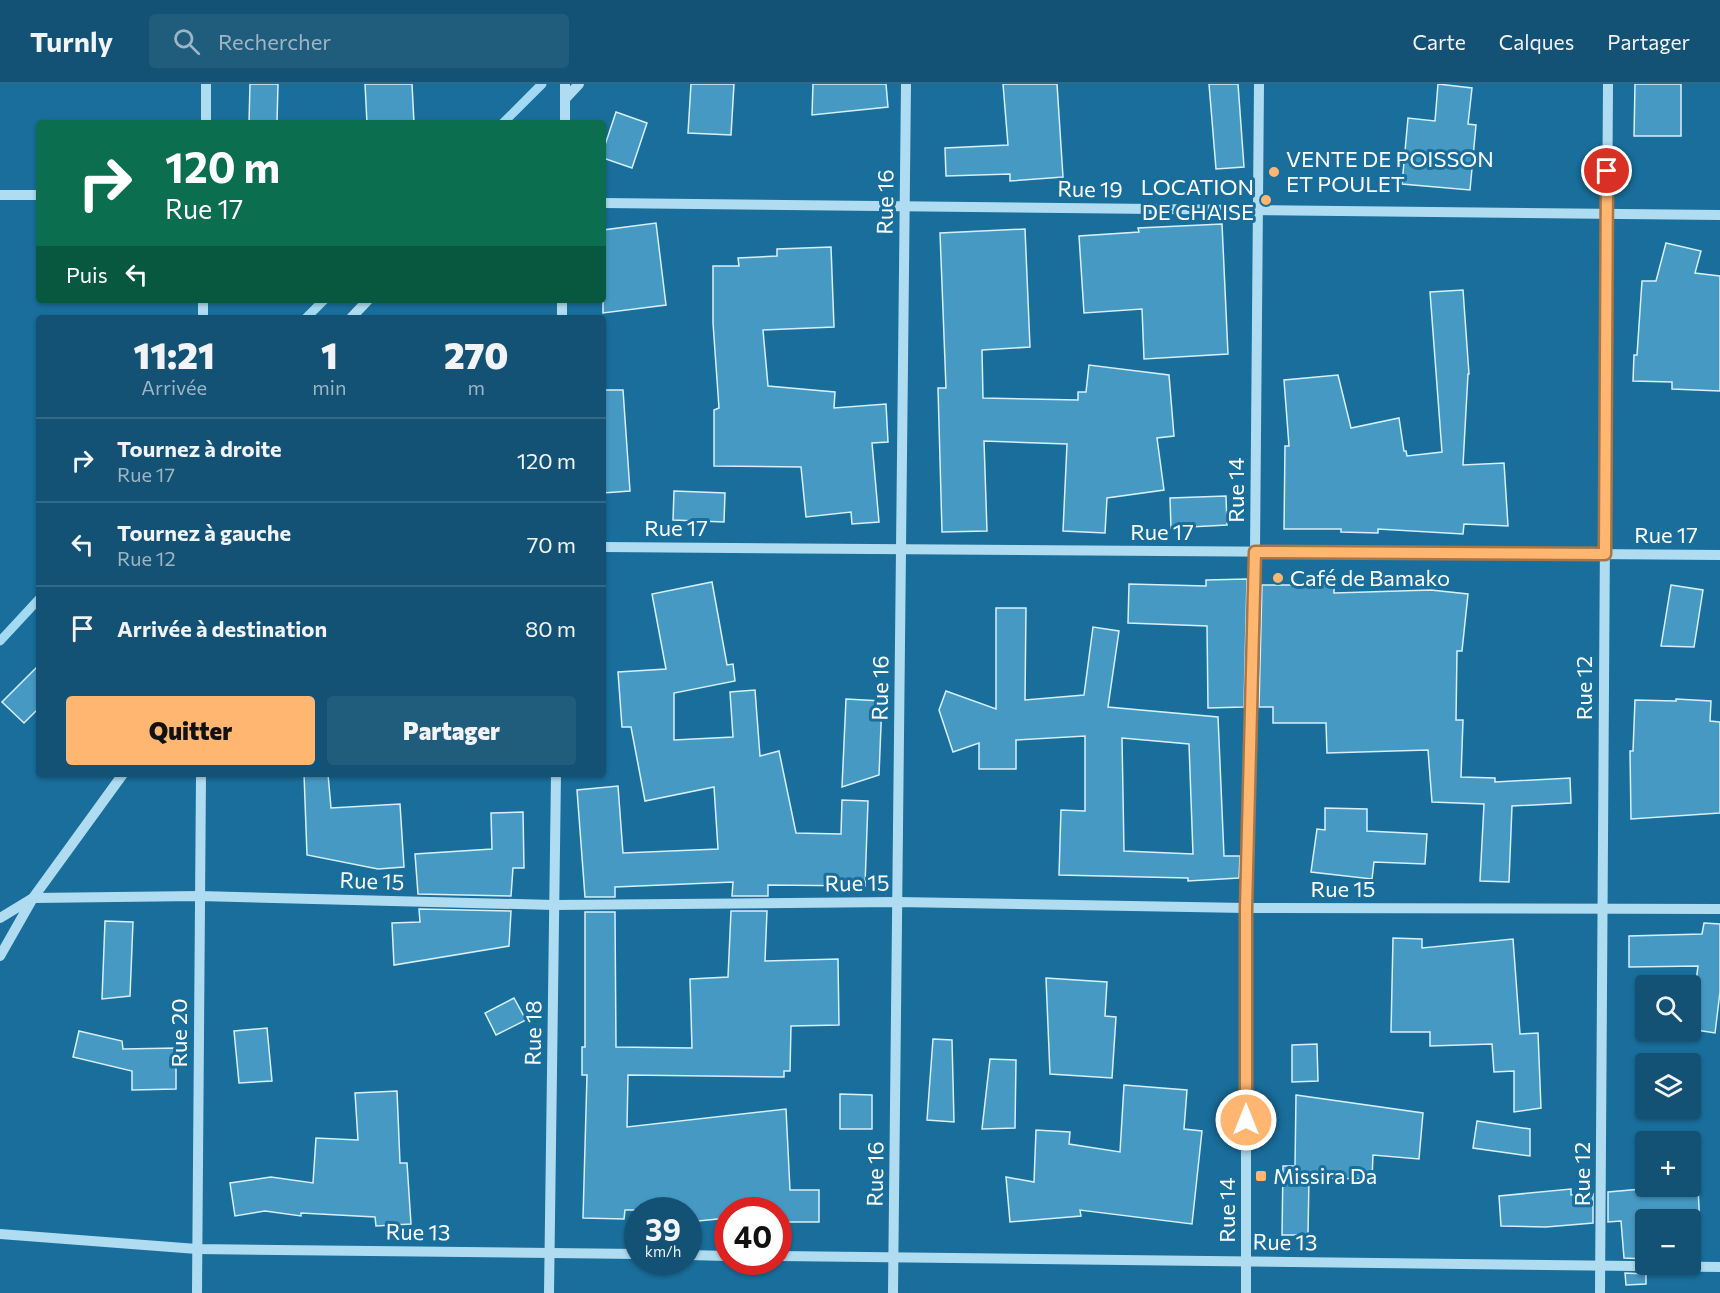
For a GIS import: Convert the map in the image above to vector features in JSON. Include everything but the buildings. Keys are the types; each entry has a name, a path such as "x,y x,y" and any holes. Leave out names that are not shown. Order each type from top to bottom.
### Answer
{"street":[{"path":"206,84 206,120"},
{"path":"565,84 565,120"},
{"path":"565,99 579,84"},
{"name":"Rue 16","path":"893,1293 906,84"},
{"name":"Rue 14","path":"1246,1293 1246,908 1255,552 1259,84"},
{"name":"Rue 12","path":"1600,1293 1608,84"},
{"path":"0,195 36,195"},
{"name":"Rue 19","path":"606,203 1720,216"},
{"path":"354,315 365,303"},
{"name":"Rue 17","path":"606,548 1720,555"},
{"path":"0,956 33,898 121,777"},
{"name":"Rue 20","path":"197,1293 201,777"},
{"name":"Rue 18","path":"549,1293 556,777"},
{"name":"Rue 15","path":"33,898 199,896 554,905 897,902 1246,908 1720,909"},
{"path":"0,918 33,898"},
{"name":"Rue 13","path":"0,1234 197,1249 624,1254"},
{"name":"Rue 13","path":"792,1256 1720,1267"}],"waterway":[{"path":"506,120 542,84"},
{"path":"309,315 321,303"},
{"path":"0,641 36,602"}],"place":[{"name":"VENTE DE POISSON ET POULET","path":"1274,172"},
{"name":"LOCATION DE CHAISE","path":"1266,200"},
{"name":"Café de Bamako","path":"1278,578"},
{"name":"Missira Da","path":"1261,1176"}],"route":[{"path":"1246,1120 1246,908 1255,552 1605,554 1607,171"}]}
